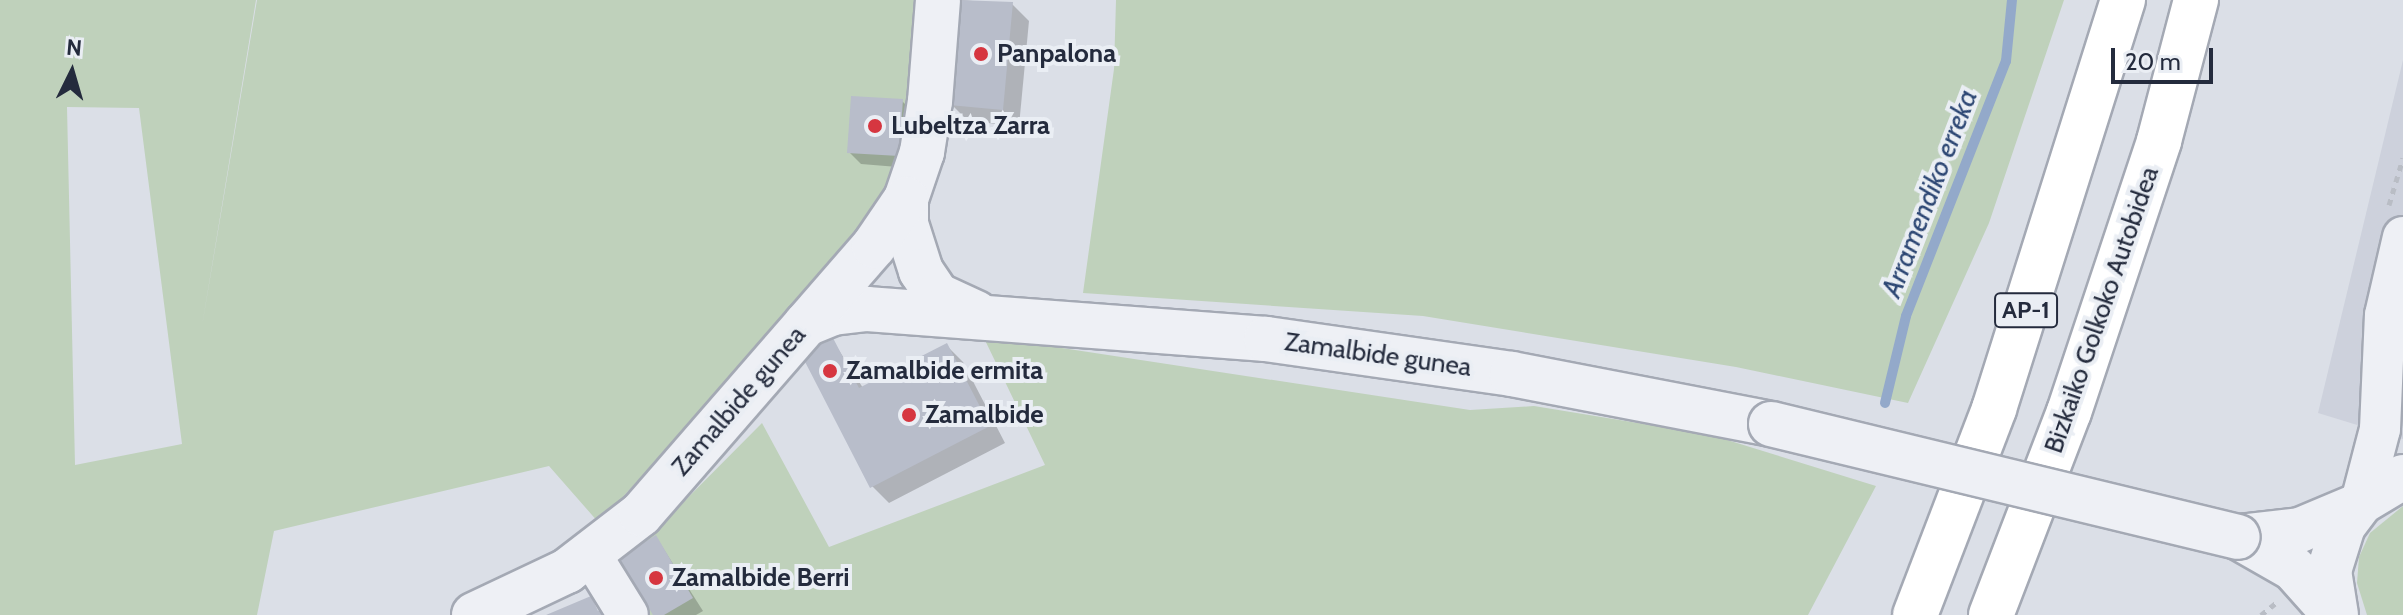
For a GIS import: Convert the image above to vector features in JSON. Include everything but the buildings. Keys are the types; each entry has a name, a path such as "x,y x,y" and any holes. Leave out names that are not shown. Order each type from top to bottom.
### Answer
{"highway":[{"name":"AP-1","path":"1915,615 1994,409 2123,0"},
{"name":"Bizkaiko Golkoko Autobidea","path":"1991,615 2074,397 2159,141 2196,0"}],"street":[{"path":"937,295 911,248 906,199 922,152 938,0"},
{"name":"Zamalbide gunea","path":"474,615 525,593 591,555 641,514 837,289 906,199"},
{"path":"2336,615 2329,571 2343,526 2359,504 2380,429 2390,282 2403,237"},
{"path":"837,289 872,280 937,295 982,316"},
{"name":"Zamalbide gunea","path":"806,324 847,310 982,316 1161,329 1395,355 1771,424 2238,537"},
{"path":"2386,353 2403,406"},
{"path":"2238,537 2300,530 2359,504 2403,477"},
{"path":"2238,537 2294,569 2336,615"},
{"path":"591,555 628,615"}],"shaded area":[{"path":"2403,60 2403,439 2318,413"}],"green space":[{"path":"0,0 256,0 202,326 257,0 931,0 927,70 879,217 599,523 549,466 274,531 257,615 0,615","holes":["67,107 139,108 182,444 75,465"]},
{"path":"1116,0 2064,0 1989,223 1908,403 1736,367 1423,316 1083,293 1114,69"},
{"path":"983,336 1470,410 1534,406 1711,435 1876,486 1808,615 649,615 621,565 762,423 829,547 1045,465"},
{"path":"2403,506 2403,615 2367,615 2357,583 2359,557 2370,533"}],"waterway":[{"name":"Arramendiko erreka","path":"1885,403 1906,316 2006,61 2012,0"}],"place":[{"name":"Panpalona","path":"981,54"},
{"name":"Lubeltza Zarra","path":"875,126"},
{"name":"Zamalbide ermita","path":"830,371"},
{"name":"Zamalbide","path":"909,415"},
{"name":"Zamalbide Berri","path":"656,578"}]}
